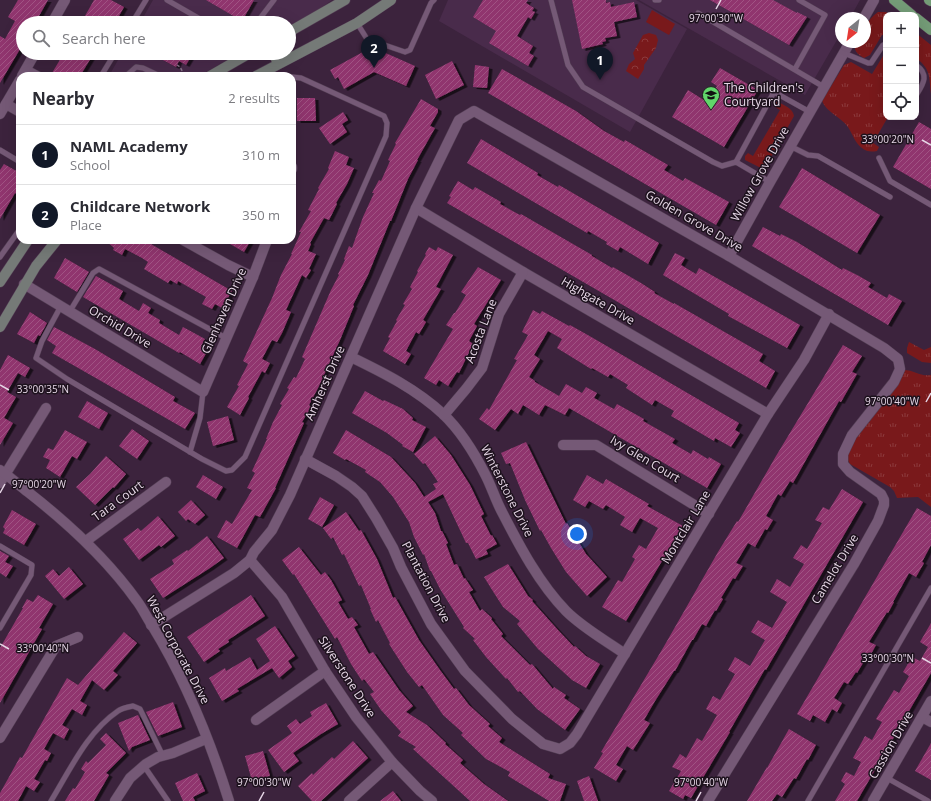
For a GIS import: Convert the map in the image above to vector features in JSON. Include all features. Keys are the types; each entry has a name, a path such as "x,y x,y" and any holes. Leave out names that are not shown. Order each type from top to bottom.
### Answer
{"main road":[{"path":"296,54 357,22 391,0"},
{"path":"894,0 908,12"},
{"path":"296,28 342,1"},
{"path":"919,20 931,30"},
{"path":"217,72 238,60"},
{"path":"276,60 278,64"},
{"path":"263,72 286,60"},
{"path":"0,282 25,244"},
{"path":"0,327 24,284 54,244"}],"street":[{"path":"56,16 65,0"},
{"path":"867,12 874,0"},
{"name":"Willow Grove Drive","path":"729,256 847,48"},
{"path":"24,72 31,60"},
{"path":"0,114 16,87"},
{"path":"6,104 16,110"},
{"name":"Amherst Drive","path":"151,625 234,573 250,560 254,552 272,530 280,516 416,208 459,120 474,111"},
{"name":"Golden Grove Drive","path":"474,111 829,314 884,348 898,359"},
{"name":"Highgate Drive","path":"416,208 768,414"},
{"path":"190,244 253,277"},
{"name":"Glenhaven Drive","path":"203,392 266,244"},
{"name":"Acosta Lane","path":"444,415 482,368 499,314 523,272"},
{"name":"Orchid Drive","path":"24,284 203,392"},
{"name":"Montclair Lane","path":"560,749 570,743 577,734 768,414 804,360 829,314"},
{"name":"Winterstone Drive","path":"351,357 383,372 412,389 444,415 471,449 486,477 501,511 537,575 566,611 586,628 625,654"},
{"name":"Camelot Drive","path":"708,801 854,564 878,521 884,505 884,500 881,494 850,472 843,464 842,454 852,435 894,382 900,369 898,359"},
{"path":"0,483 3,472 20,451 46,408"},
{"name":"Ivy Glen Court","path":"563,445 596,445 709,514"},
{"name":"Plantation Drive","path":"305,459 336,476 362,496 393,548 401,567 431,624 465,671 512,719 543,744 560,749"},
{"name":"West Corporate Drive","path":"3,472 54,512 86,541 126,585 139,602 194,705 229,801"},
{"name":"Tara Court","path":"86,541 166,482"},
{"name":"Silverstone Drive","path":"250,560 282,597 325,671 356,716 392,762 420,791 432,801"},
{"path":"0,738 56,646 78,637"},
{"path":"256,720 325,671"},
{"name":"Cassion Drive","path":"873,801 931,701"},
{"path":"922,717 931,722"},
{"path":"115,801 130,778 144,766 158,757 173,753 206,739"},
{"path":"349,801 392,762"}],"lane":[{"path":"136,16 146,0"},
{"path":"167,0 195,16"},
{"path":"262,16 274,0"},
{"path":"357,22 367,39 405,52 410,50 431,3 434,0"},
{"path":"551,0 568,65 583,87 712,162 722,166 736,162 774,92 810,112"},
{"path":"794,69 825,16 799,0"},
{"path":"698,13 824,87"},
{"path":"844,53 871,63 883,45"},
{"path":"103,72 111,60"},
{"path":"130,72 136,67 152,72"},
{"path":"919,68 923,72 924,80 919,90"},
{"path":"226,338 99,269 93,273 42,341 36,358 67,379 190,452 226,471 232,470 245,457 386,136 387,123 384,116 301,78 296,77"},
{"path":"790,146 808,155 818,156 890,197"},
{"path":"0,150 16,160"},
{"path":"879,158 888,180 931,205"},
{"path":"736,162 770,182"},
{"path":"0,257 16,235"},
{"path":"190,452 200,418 203,392"},
{"path":"0,546 32,565 31,575 0,628"},
{"path":"808,801 931,588"},
{"path":"52,801 77,756 100,727 119,710 133,706 140,709 163,756"},
{"path":"144,766 168,801"},
{"path":"886,778 928,801"}],"path":[{"path":"177,65 183,72"}],"shaded area":[{"path":"153,0 332,0 296,22 296,16 144,16"},
{"path":"448,0 636,0 687,29 630,132 439,21"},
{"path":"639,0 860,0 853,12 835,12 835,43 805,95"},
{"path":"118,60 227,60 206,72 111,72"}],"green space":[{"path":"652,10 675,24 669,35 646,22"},
{"path":"878,12 883,12 883,35 870,55 864,58 856,52 855,48 871,48 871,18"},
{"path":"649,33 656,35 658,40 656,48 644,65 644,69 638,79 626,71 629,64 635,59 633,53 643,35"},
{"path":"919,35 931,45 931,94 927,70 919,60"},
{"path":"883,56 883,120 886,120 873,143 879,147 877,151 873,152 860,146 848,127 842,120 827,109 822,101 844,65 851,62 872,74"},
{"path":"777,101 790,109 794,116 766,166 763,168 745,160 745,156 748,153 753,156 780,110 775,107"},
{"path":"909,342 924,350 931,347 931,363 922,362 907,353"},
{"path":"904,370 924,375 931,375 931,507 918,497 897,498 894,491 890,487 850,464 847,456 851,444"}],"building":[{"path":"18,0 48,0 39,16 16,16 16,56 0,83 0,36 5,39 15,21 8,17"},
{"path":"94,0 111,0 124,7 119,16 85,16"},
{"path":"206,0 254,0 245,16 233,16"},
{"path":"483,0 528,0 526,3 534,8 532,11 535,12 531,19 528,17 517,36 533,46 529,53 534,56 528,66 489,43 496,31 473,17"},
{"path":"572,0 606,0 606,3 610,2 611,7 634,2 637,17 614,22 617,36 605,38 606,41 602,42 603,44 582,49"},
{"path":"710,0 773,0 807,17 789,45"},
{"path":"372,47 415,66 406,86 374,72 344,89 338,77 335,79 330,70"},
{"path":"60,60 90,60 82,72 53,72"},
{"path":"163,60 189,60 186,65 179,61 176,67"},
{"path":"452,61 464,85 436,99 425,75"},
{"path":"475,65 489,67 487,88 473,87"},
{"name":"The Children's Courtyard","path":"720,68 758,90 724,147 672,117 688,90 707,102 717,86 711,82"},
{"path":"502,69 576,111 604,131 624,142 625,140 668,165 664,170 683,181 685,178 729,202 716,225 488,93"},
{"path":"297,98 315,98 316,121 297,121"},
{"path":"421,99 438,109 438,112 430,126 435,128 408,179 368,275 353,305 354,306 340,340 309,405 311,407 302,422 304,423 276,488 260,517 255,515 237,548 217,537 226,520 232,524 252,490 247,488 255,473 252,471 282,405 280,404 289,389 287,388 294,377 296,378 305,359 302,357 339,275 338,274 345,260 344,259 349,246 352,248 363,217 374,193 372,193 379,180 381,181 390,161 388,160 396,144 395,143"},
{"path":"343,112 348,120 342,124 347,132 330,144 319,128"},
{"path":"919,122 931,129 931,189 893,167"},
{"path":"481,139 538,173 537,175 558,187 559,185 659,243 648,264 620,247 618,251 606,244 607,242 588,231 587,233 467,163"},
{"path":"335,151 349,157 346,165 354,168 329,220 324,218 310,243 311,244 308,251 316,254 309,269 311,270 306,278 302,275 286,310 291,312 282,333 277,342 272,340 262,359 270,363 265,373 262,371 240,415 227,407 239,386 237,385 248,364 243,361 281,275 292,254 301,232 299,232 311,211 308,210 329,169 328,168"},
{"path":"4,164 16,171 16,194 0,219 0,170"},
{"path":"802,168 880,215 857,253 779,207"},
{"path":"458,181 473,190 475,187 501,202 500,204 520,215 521,214 612,268 613,267 641,283 655,292 654,293 763,354 759,361 775,371 766,388 447,203 451,197 449,196"},
{"path":"763,227 780,236 781,234 797,242 842,270 843,268 859,276 871,283 868,287 887,298 889,294 902,301 888,325 752,246"},
{"path":"110,244 151,244 232,291 222,308 215,304 212,309 202,304 206,297 178,281 177,284 170,280 168,283 144,269 148,262 142,258 125,249 122,255 113,250 114,248"},
{"path":"230,244 249,244 244,252"},
{"path":"429,247 436,251 438,247 453,255 436,287 441,289 423,320 426,322 419,334 416,332 406,351 411,354 405,364 383,351 390,338 388,337 397,321 396,320 405,305 403,304 412,289 410,287"},
{"path":"675,253 685,258 681,265 696,274 699,268 800,325 787,348 728,316 729,314 663,275"},
{"path":"65,258 89,272 77,292 54,278"},
{"path":"478,267 501,280 474,324 477,326 469,341 473,344 459,373 457,372 448,386 439,380 436,385 424,378 453,329 446,325 466,295 461,292"},
{"path":"96,276 123,291 119,299 139,311 143,303 151,308 148,313 160,320 159,323 179,335 183,327 205,339 201,346 208,350 200,364 83,297"},
{"path":"533,310 540,314 542,311 569,326 570,325 739,423 735,430 740,433 731,447 715,438 714,441 671,416 674,411 655,400 652,405 626,388 628,385 610,374 608,377 592,368 591,369 557,348 562,339 548,331 534,355 540,359 529,377 559,396 566,384 582,393 586,387 597,393 594,398 614,409 617,404 644,419 643,421 675,439 672,443 691,454 693,450 708,459 709,457 721,464 707,488 569,408 565,415 545,405 539,415 523,405 518,414 511,409 495,430 479,419 487,408 489,410 517,360 514,359 528,335 522,332"},
{"path":"30,312 47,323 40,336 38,335 34,343 17,334"},
{"path":"54,327 95,349 175,397 173,401 195,413 185,429 52,353 56,346 47,340"},
{"path":"843,345 862,356 852,372 857,374 841,402 839,401 793,483 790,481 781,496 778,494 766,516 773,520 767,530 765,529 755,547 748,543 736,563 743,566 735,579 733,578 721,598 723,599 706,626 702,624 675,671 655,701 644,720 650,723 633,750 627,746 616,765 623,769 616,781 594,768 603,753 601,752 718,552 737,521 738,522"},
{"path":"8,355 30,368 25,377 18,373 7,392 16,397 4,418 13,423 0,445 0,370"},
{"path":"365,391 383,401 384,400 403,409 413,418 412,420 426,427 413,452 402,446 403,445 387,433 352,413"},
{"path":"87,401 108,413 99,429 78,417"},
{"path":"228,416 234,440 213,446 207,422"},
{"path":"132,429 149,441 137,459 119,446"},
{"path":"65,430 87,442 77,459 72,456 60,477 46,468 50,460 43,457 48,448 53,450"},
{"path":"346,430 391,457 415,483 424,497 436,489 433,484 438,482 425,463 423,464 414,454 435,436 451,455 470,485 484,514 481,516 491,536 492,535 497,544 486,550 488,554 476,559 468,543 466,543 443,494 428,502 435,513 441,531 448,543 446,544 454,565 457,564 464,579 465,578 473,590 469,592 480,611 482,609 492,618 491,619 503,634 501,636 530,665 532,664 553,689 554,687 566,695 564,698 580,709 565,730 537,709 520,691 518,692 507,678 506,679 486,657 473,640 475,639 463,628 464,627 430,571 424,554 423,555 414,537 409,522 393,497 380,482 365,472 366,470 333,453"},
{"path":"526,442 566,524 567,523 586,554 607,577 587,596 566,572 541,530 540,531 525,500 510,463 506,464 501,453"},
{"path":"106,456 126,474 114,488 113,487 95,505 76,487"},
{"path":"203,475 223,487 216,499 196,487"},
{"path":"587,475 603,484 606,479 649,504 647,506 683,526 626,621 602,607 618,580 622,582 635,559 632,557 639,545 646,549 658,528 640,518 632,532 620,525 625,517 606,505 603,509 589,501 585,507 573,500"},
{"path":"842,489 863,502 691,798 685,795 683,799 669,791 681,771 672,767 680,754 686,758 697,738 702,741 717,715 706,709 713,696 720,700 735,674 728,670 735,657 750,666 765,640 751,632 758,620 772,628 787,602 770,592 777,579 790,587 804,564 793,558 801,545 807,549 822,523 815,520 823,507 829,510"},
{"path":"320,497 334,505 322,527 308,519"},
{"path":"191,500 205,515 195,524 188,519 186,521 178,512"},
{"path":"917,508 931,516 931,545 922,562 924,563 916,577 909,573 888,613 887,612 869,642 876,645 871,654 869,653 857,673 856,672 848,684 844,682 834,698 842,703 837,712 832,709 825,722 813,715 810,721 797,714"},
{"path":"12,510 36,524 24,545 3,533 5,529 3,527"},
{"path":"346,512 359,531 361,530 377,559 393,598 395,597 419,640 454,689 456,688 469,705 490,724 488,726 502,738 499,742 550,774 548,778 566,784 560,801 549,801 508,776 510,772 486,759 461,735 463,733 443,715 422,685 419,687 407,672 389,644 390,643 378,620 376,622 361,585 359,586 344,554 342,555 333,537 331,539 323,528"},
{"path":"158,516 175,536 161,547 159,545 139,560 123,539 138,528 141,531"},
{"path":"207,536 224,558 163,598 150,579 174,564 172,560 187,550 188,551"},
{"path":"299,547 321,575 325,572 331,580 342,600 338,602 348,619 352,617 358,625 354,627 369,654 373,652 399,690 413,706 406,712 427,725 463,760 460,763 484,784 508,801 470,801 413,749 416,747 398,736 401,732 381,710 370,694 374,692 364,679 362,681 337,637 335,639 294,574 293,575 282,560"},
{"path":"0,551 9,556 5,562 13,566 6,577 0,573"},
{"path":"508,564 528,596 558,630 574,647 575,646 586,656 600,664 586,688 572,680 538,649 517,624 520,621 503,607 484,577"},
{"path":"69,567 83,584 64,599 45,576 53,569 59,576"},
{"path":"38,595 53,604 39,628 42,629 0,703 0,648 27,599 33,602"},
{"path":"251,595 265,616 228,640 229,642 218,649 220,651 204,662 187,637"},
{"path":"931,623 931,673 857,801 835,801 845,784 841,781 846,772 854,776 861,762 853,758 865,736 872,740 882,722 876,719 894,690 899,693 909,676 903,672 912,657 920,661 928,647 920,642"},
{"path":"275,626 295,656 288,661 292,667 279,678 272,668 237,689 239,691 222,701 209,678 225,668 226,671 250,657 257,670 270,661 256,639"},
{"path":"124,632 137,643 113,671 118,675 104,690 92,680 80,701 87,705 82,715 72,709 62,725 69,729 64,739 53,733 44,749 51,753 34,779 40,782 34,791 26,786 18,801 0,801 0,793 20,757 22,758 67,678 78,685"},
{"path":"173,702 182,727 158,736 146,712"},
{"path":"326,703 338,724 293,753 299,761 284,772 268,750 292,733 287,726 296,719 300,724 312,716 310,712"},
{"path":"138,715 150,740 132,747 129,751 118,723"},
{"path":"789,729 816,745 808,760 807,759 796,779 794,778 782,797 777,794 772,801 747,801 767,768"},
{"path":"106,733 126,753 106,773 109,775 94,801 65,801 73,788 75,789 85,772 81,769 86,761 88,763 106,745 100,739"},
{"path":"353,741 368,758 321,801 312,801 298,786 312,773 313,775 332,757 334,759"},
{"path":"931,743 931,780 915,771"},
{"path":"263,751 270,776 252,781 245,756"},
{"path":"197,773 205,791 193,797 195,801 183,801 175,783"},
{"path":"589,776 598,801 584,801 577,781"},
{"path":"393,791 401,801 380,801"}],"place":[{"name":"Childcare Network","path":"374,68"},
{"name":"NAML Academy","path":"600,80"},
{"name":"The Children's Courtyard","path":"711,110"}]}
